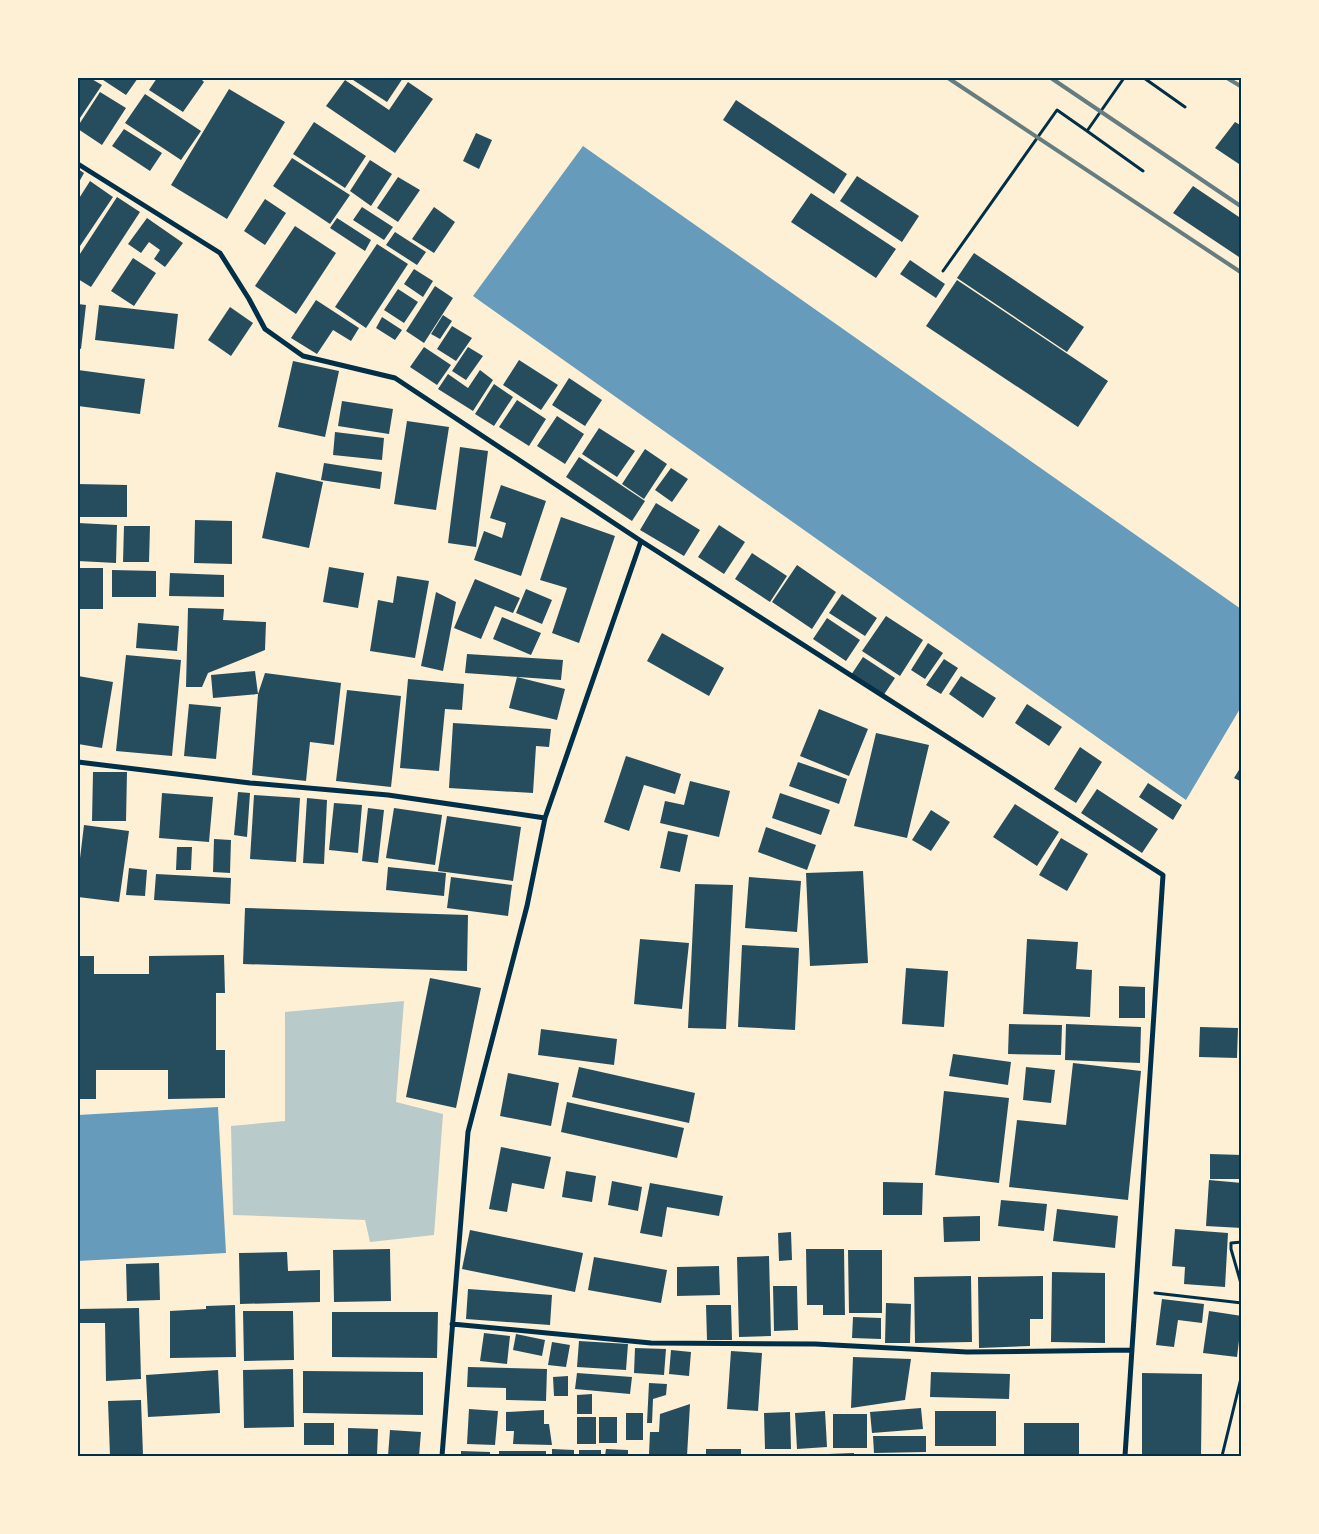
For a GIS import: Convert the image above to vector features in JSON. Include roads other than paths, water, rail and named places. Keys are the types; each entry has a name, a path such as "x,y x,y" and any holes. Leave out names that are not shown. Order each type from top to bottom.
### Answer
{"street":[{"path":"78,164 220,253 250,299 265,329 303,356 395,378 641,541 1164,875 1125,1456"},
{"path":"442,1456 468,1132 527,906 545,818 641,541"},
{"path":"78,762 250,782 388,795 545,818"},
{"path":"452,1324 651,1343 815,1344 967,1352 1132,1350"}],"water":[{"path":"583,146 1241,609 1241,707 1186,800 473,296"},
{"path":"218,1107 226,1253 78,1261 78,1115"}],"railway":[{"path":"948,78 1242,273"},
{"path":"1051,78 1242,207"},
{"path":"1227,78 1242,87"}]}
